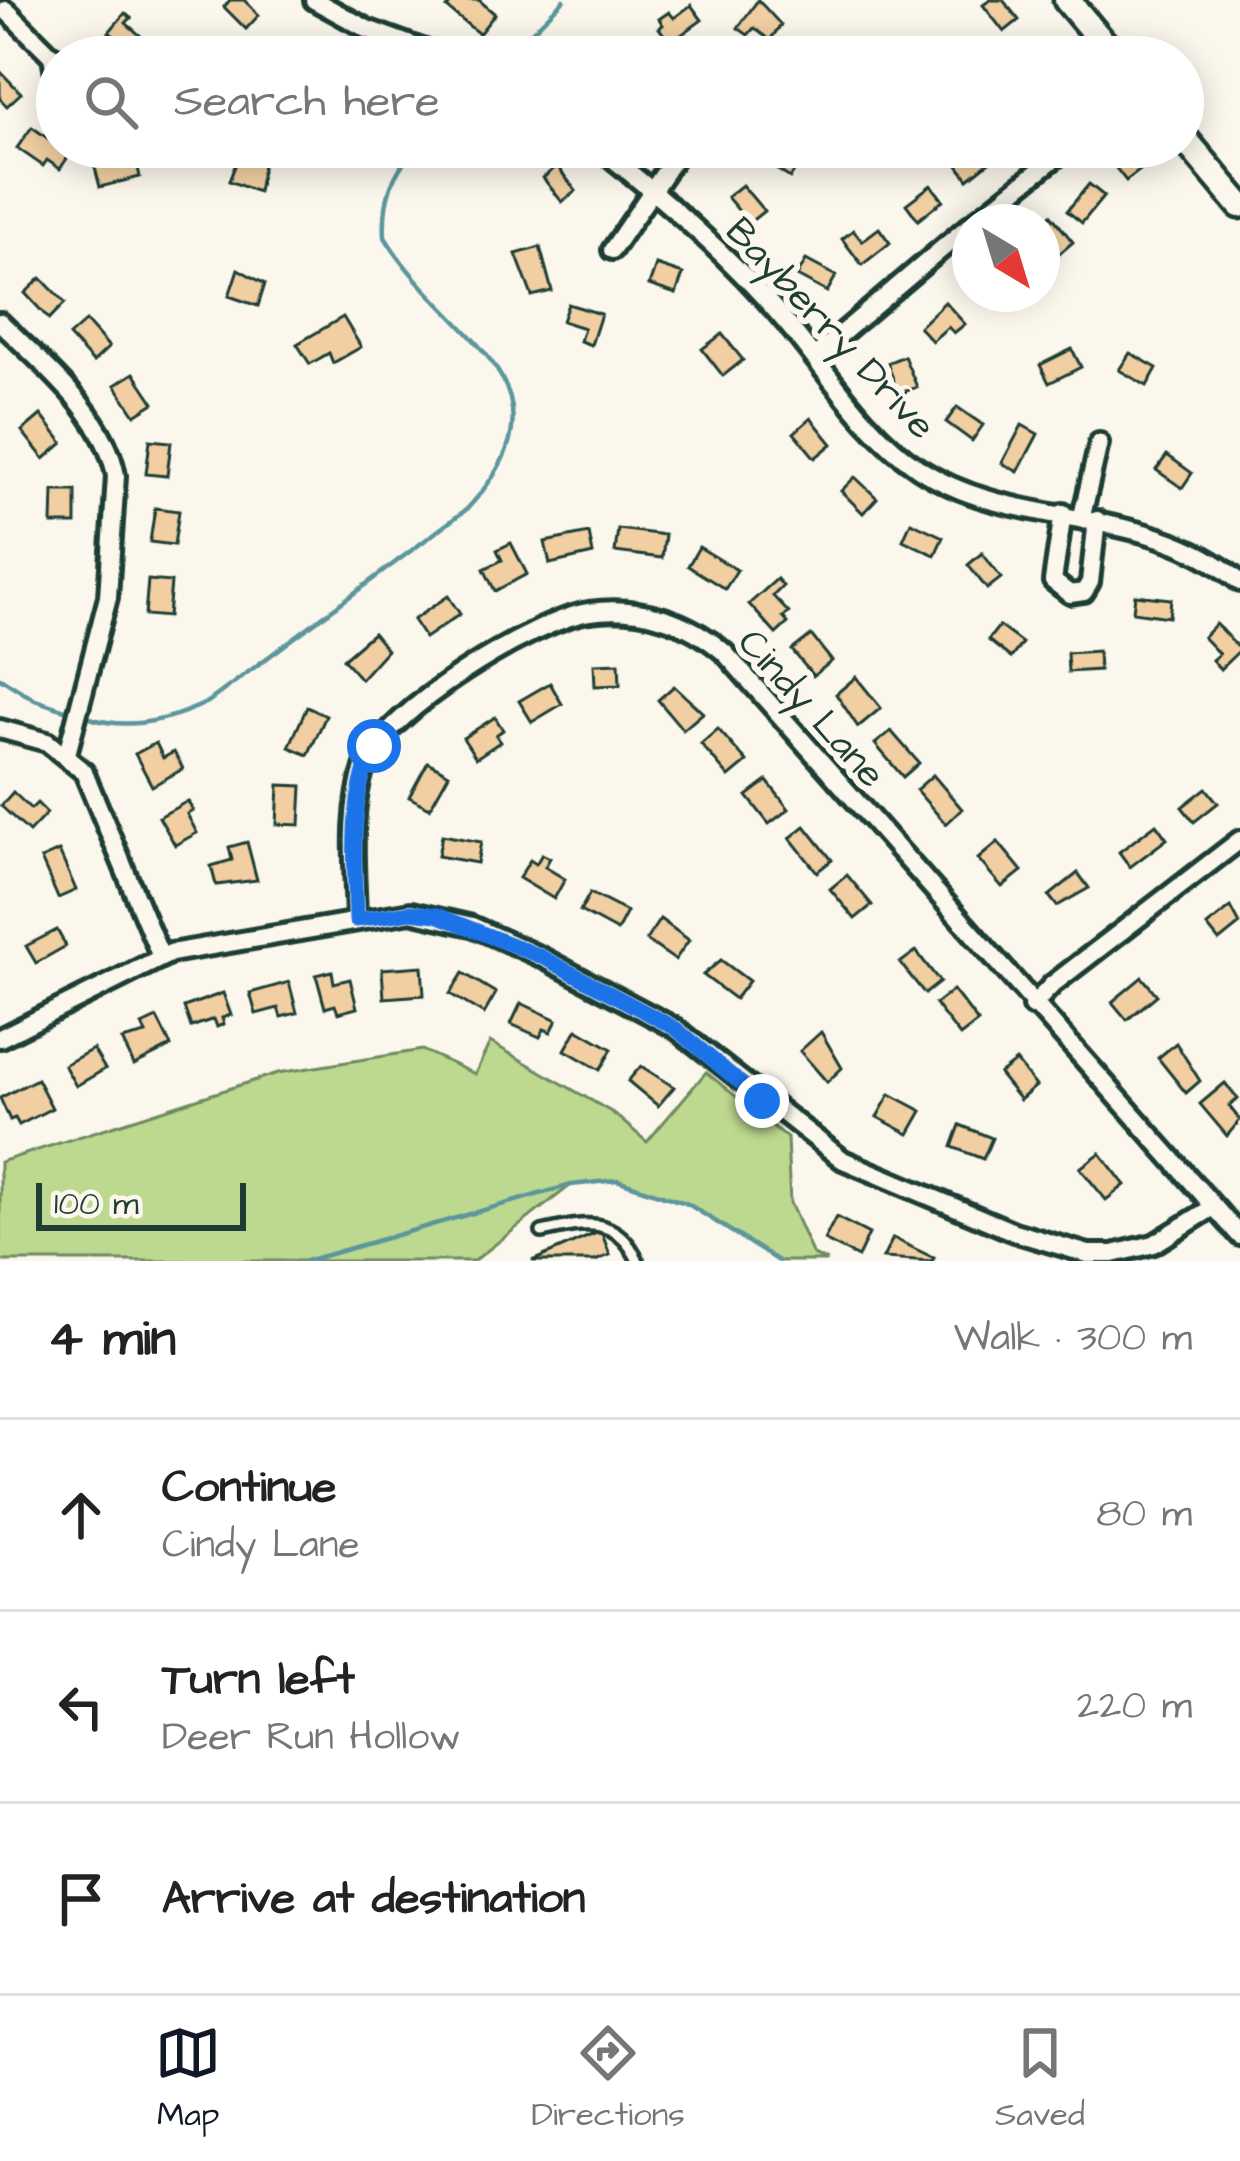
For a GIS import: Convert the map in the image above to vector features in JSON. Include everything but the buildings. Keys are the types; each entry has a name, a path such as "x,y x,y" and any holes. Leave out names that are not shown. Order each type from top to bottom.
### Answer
{"street":[{"path":"314,0 386,36"},
{"path":"1067,0 1097,36"},
{"path":"7,8 36,37"},
{"path":"1204,162 1240,205"},
{"name":"Bayberry Drive","path":"624,168 713,243 872,428 920,470 972,496 1081,516 1198,551 1240,581"},
{"path":"612,250 666,168"},
{"path":"997,204 1043,168"},
{"path":"814,357 952,241"},
{"path":"0,322 92,421 113,458 116,476 108,597 67,754"},
{"path":"1081,516 1099,443"},
{"name":"Cindy Lane","path":"356,920 354,830 364,767 391,728 444,687 568,617 647,613 679,622 725,653 1032,1006 1240,1236"},
{"path":"0,729 47,742 67,754 94,789 160,957"},
{"path":"1032,1006 1053,983 1240,840"},
{"path":"0,1038 160,957 356,920 411,912 437,915 542,957 675,1028 843,1160 1014,1232 1088,1254 1113,1254 1154,1244 1212,1208"}],"lane":[{"path":"542,1232 596,1222 623,1237 638,1261"}],"green space":[{"path":"490,1042 613,1113 647,1142 706,1072 787,1138 790,1203 813,1255 827,1261 778,1261 688,1204 617,1180 571,1185 474,1261 0,1261 0,1162 278,1073 422,1050 475,1074"}],"waterway":[{"path":"527,36 564,0"},
{"path":"90,718 120,724 150,722 208,702 467,509 500,465 512,427 508,393 492,363 385,237 391,188 401,168"},
{"path":"0,678 35,700 68,711"},
{"path":"306,1261 571,1185 617,1180 688,1204 778,1261"}],"route":[{"path":"374,746 364,767 354,830 356,920 411,912 437,915 542,957 675,1028 762,1101"}]}
